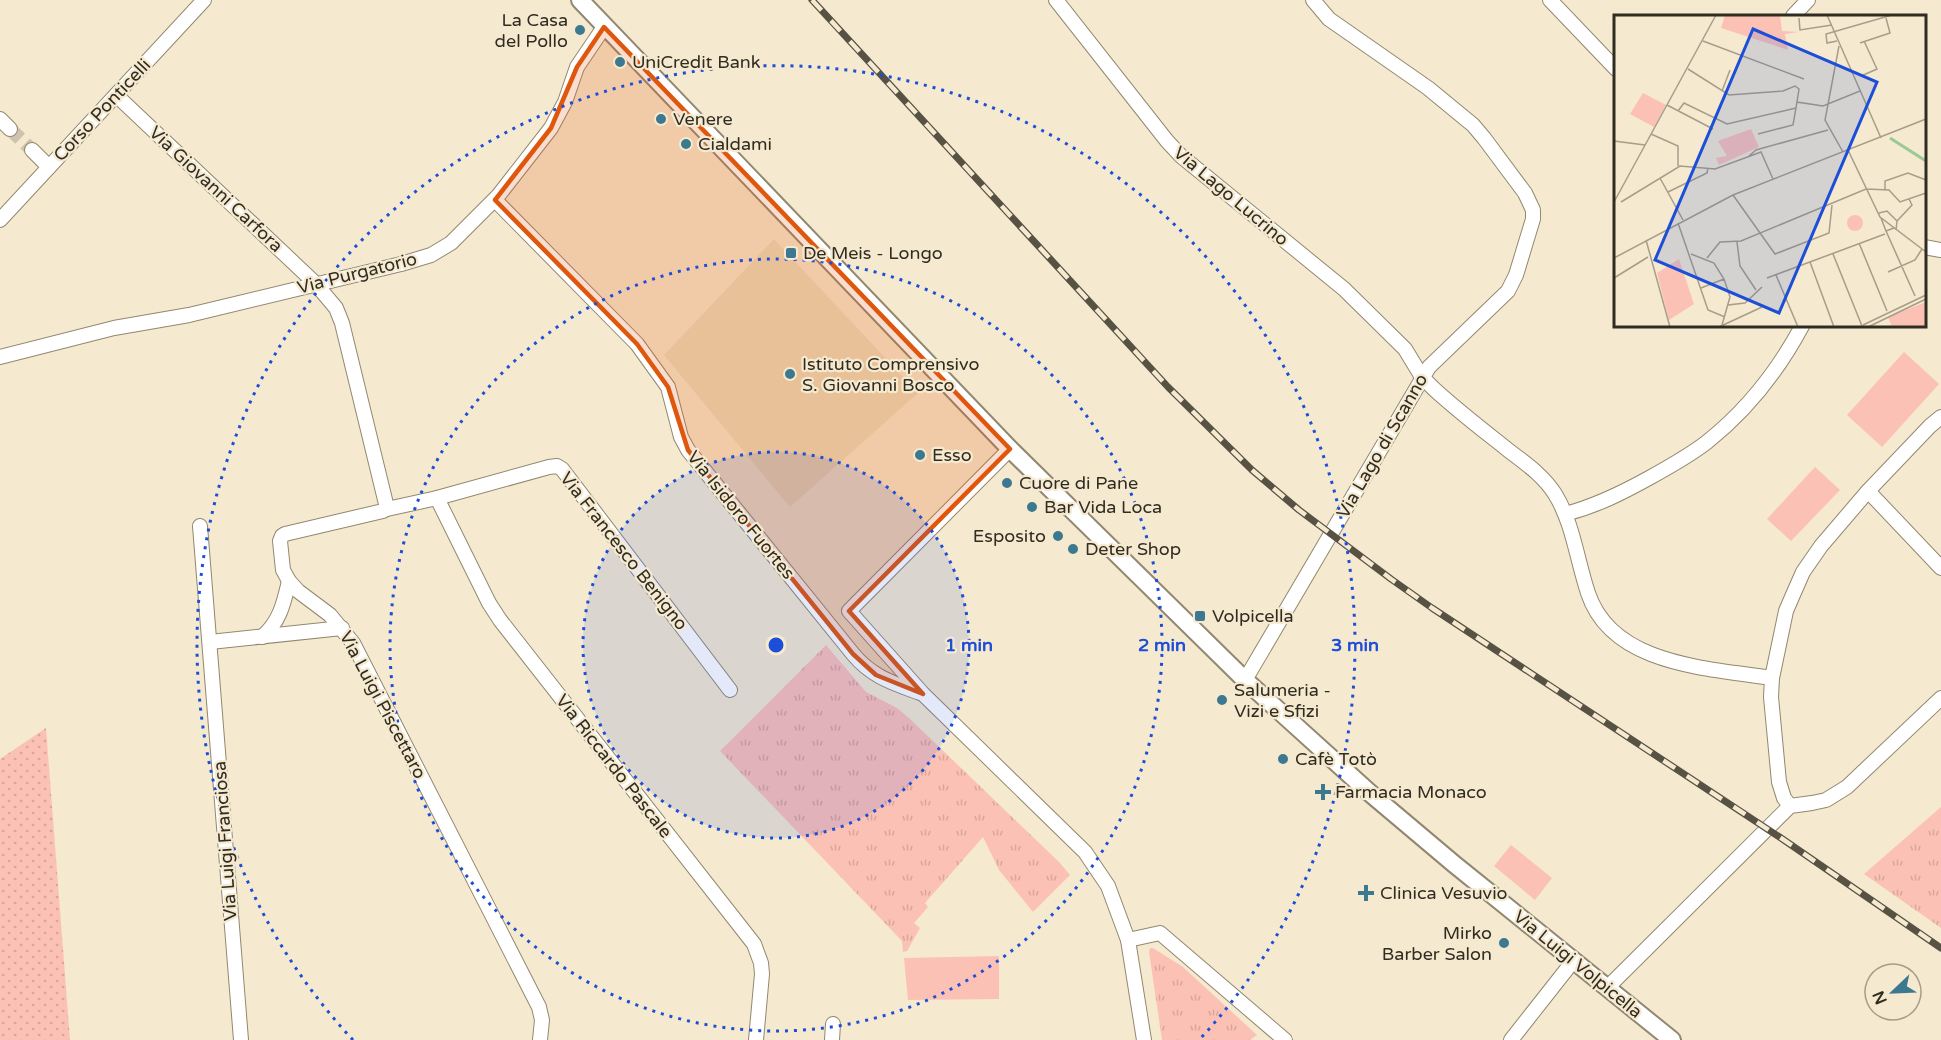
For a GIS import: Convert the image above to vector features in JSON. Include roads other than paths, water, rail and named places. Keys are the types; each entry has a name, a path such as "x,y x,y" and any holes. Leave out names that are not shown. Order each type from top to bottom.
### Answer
{"street":[{"name":"Corso Ponticelli","path":"0,220 204,0"},
{"name":"Via Luigi Volpicella","path":"580,0 1010,449 1245,680 1371,794 1672,1040"},
{"name":"Via Lago Lucrino","path":"1056,0 1181,156 1344,289 1405,349 1422,377 1448,402 1538,474 1555,495 1565,514 1592,606 1614,632 1641,650 1673,662 1772,678"},
{"name":"Via Lago di Scanno","path":"1245,680 1422,377 1429,367 1508,291 1520,266 1532,225 1533,210 1525,193 1473,125 1428,88 1329,19 1313,0"},
{"path":"1550,0 1614,67"},
{"path":"1794,15 1808,0"},
{"name":"Via Purgatorio","path":"0,357 114,328 189,315 431,255 451,243 495,200 551,128 565,102 577,67 604,27"},
{"name":"Via Giovanni Carfora","path":"116,95 315,284"},
{"path":"32,150 49,167"},
{"name":"Via Isidoro Fuortes","path":"495,200 637,344 668,387 681,437 688,450 864,667 876,675 923,694"},
{"path":"1926,248 1941,250"},
{"path":"262,636 270,630 281,611 289,581 284,570 280,541 282,536 290,532 387,509 342,323 336,308 315,284"},
{"path":"1565,514 1619,495 1707,442 1730,421 1768,378 1784,357 1801,327"},
{"path":"1790,806 1784,798 1779,782 1771,697 1772,678 1786,611 1797,584 1821,546 1868,491 1941,417"},
{"name":"Via Isidoro Fuortes","path":"1010,449 849,611 923,694 1085,852 1108,886 1128,940 1143,1040"},
{"name":"Via Francesco Benigno","path":"387,509 557,466 562,469 730,690"},
{"path":"1868,491 1941,568"},
{"name":"Via Riccardo Pascale","path":"437,498 489,603 500,620 754,944 761,963 762,974 756,1040"},
{"name":"Via Luigi Franciosa","path":"200,526 241,1040"},
{"name":"Via Luigi Piscettaro","path":"289,581 298,591 330,615 353,643 539,1006 542,1020 540,1040"},
{"path":"210,642 342,628"},
{"path":"1608,987 1790,806 1826,800 1847,787 1941,698"},
{"path":"1128,940 1160,933 1285,1040"},
{"path":"1511,1040 1574,960"},
{"path":"832,1040 833,1024"}],"tunnel":[{"path":"10,129 32,150"}],"railway":[{"path":"812,0 1168,387 1252,470 1299,510 1432,608 1781,838 1941,948"}],"place":[{"name":"La Casa del Pollo","path":"580,30"},
{"name":"UniCredit Bank","path":"620,62"},
{"name":"Venere","path":"661,119"},
{"name":"Cialdami","path":"686,144"},
{"name":"De Meis - Longo","path":"791,253"},
{"name":"Istituto Comprensivo S. Giovanni Bosco","path":"790,374"},
{"name":"Esso","path":"920,455"},
{"name":"Cuore di Pane","path":"1007,483"},
{"name":"Bar Vida Loca","path":"1032,507"},
{"name":"Esposito","path":"1058,536"},
{"name":"Deter Shop","path":"1073,549"},
{"name":"Volpicella","path":"1200,616"},
{"name":"Salumeria - Vizi e Sfizi","path":"1222,700"},
{"name":"Cafè Totò","path":"1283,759"},
{"name":"Farmacia Monaco","path":"1323,792"},
{"name":"Clinica Vesuvio","path":"1366,893"},
{"name":"Mirko Barber Salon","path":"1504,943"}]}
